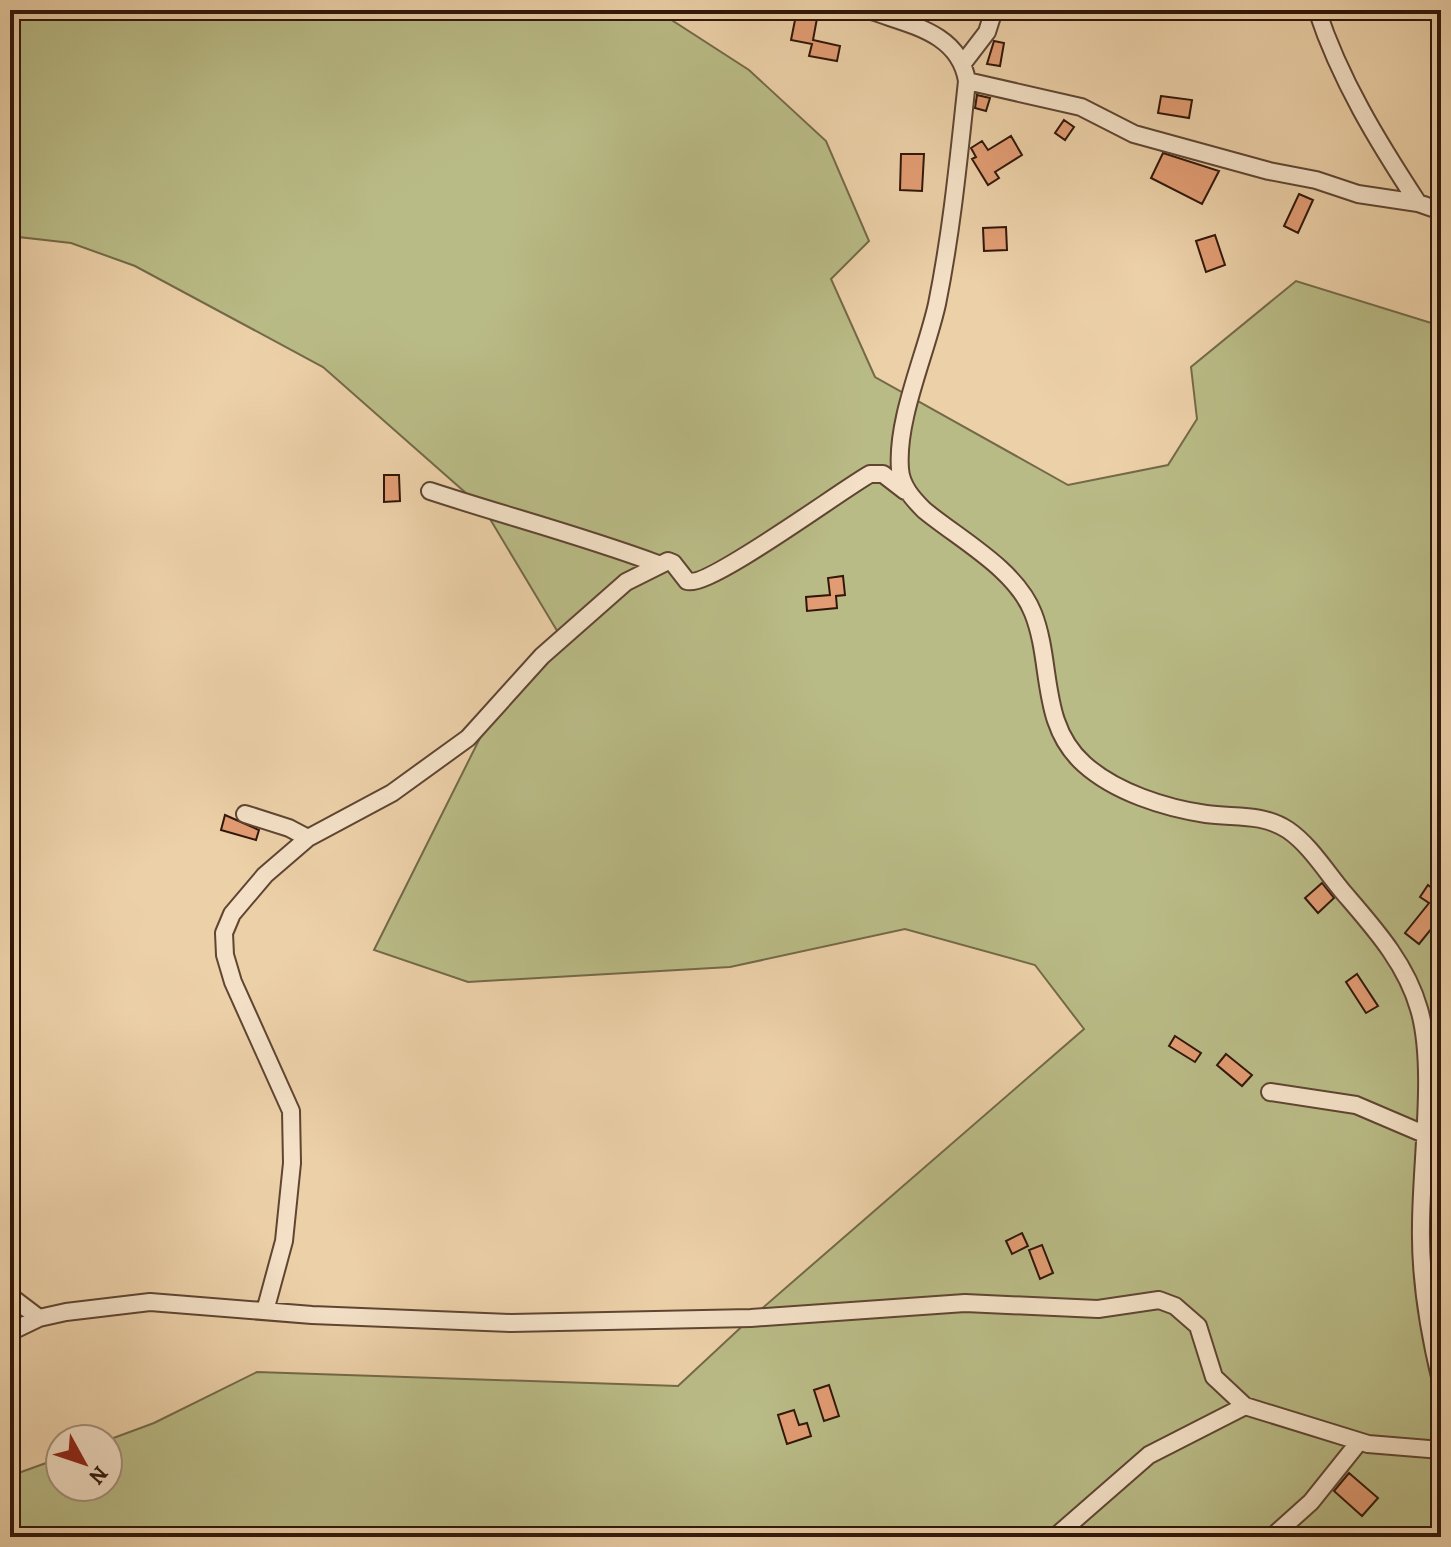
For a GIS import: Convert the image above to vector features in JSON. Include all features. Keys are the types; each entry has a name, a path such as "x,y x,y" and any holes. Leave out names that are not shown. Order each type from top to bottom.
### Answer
{"street":[{"path":"869,10 943,38 964,62 967,81 950,236 899,453 900,474 910,495"},
{"path":"964,62 987,32 994,10"},
{"path":"1317,10 1338,66 1380,146 1418,203"},
{"path":"967,81 1081,107 1134,134 1254,167 1316,180 1358,194 1418,203 1441,211"},
{"path":"430,491 520,521 587,538 658,564 673,563 687,581 698,582 750,553 870,474 883,474 1020,590 1033,614 1051,711 1083,763 1109,782 1172,807 1206,814 1256,817 1288,831 1382,938 1408,978 1420,1010 1425,1047 1421,1229 1427,1299 1441,1381"},
{"path":"265,1311 284,1241 289,1205 291,1111 233,982 225,955 224,933 232,914 265,875 308,838 392,793 468,738 542,656 626,582 658,564"},
{"path":"245,814 289,828 308,838"},
{"path":"1270,1092 1356,1105 1424,1134"},
{"path":"10,1296 39,1318"},
{"path":"10,1332 39,1318 104,1306 150,1302 511,1323 765,1317 965,1303 1098,1309 1159,1300 1175,1306 1198,1326 1214,1377 1245,1406 1359,1442 1441,1450"},
{"path":"1055,1537 1149,1455 1245,1406"},
{"path":"1272,1537 1311,1502 1359,1442"}],"green space":[{"path":"10,10 656,10 749,70 826,141 869,241 831,279 875,377 1068,485 1168,465 1197,419 1191,367 1296,281 1441,326 1441,1537 10,1537 10,1476 44,1464 44,1503 124,1503 124,1434 154,1423 257,1372 678,1386 751,1318 1084,1029 1035,965 905,929 730,967 468,982 374,950 491,716 562,639 484,509 323,367 135,266 71,243 10,236"}],"building":[{"path":"797,10 818,13 813,40 840,46 837,61 809,56 812,44 791,40"},
{"path":"994,41 1004,43 1000,66 987,64"},
{"path":"977,95 990,98 986,111 975,108"},
{"path":"1161,96 1192,100 1189,118 1158,113"},
{"path":"1064,120 1074,127 1065,140 1055,133"},
{"path":"1011,136 1022,155 995,172 999,178 988,185 972,159 976,157 971,148 982,141 988,150"},
{"path":"1163,153 1219,171 1202,204 1151,178"},
{"path":"901,154 924,154 922,191 900,190"},
{"path":"1299,194 1313,200 1298,233 1284,226"},
{"path":"1006,227 1007,250 984,251 983,228"},
{"path":"1215,235 1225,265 1206,272 1196,241"},
{"path":"384,475 399,475 400,501 384,502"},
{"path":"843,576 845,595 836,596 837,608 807,611 806,597 830,595 828,578"},
{"path":"225,815 259,830 256,840 221,830"},
{"path":"1322,883 1334,898 1318,913 1305,898"},
{"path":"1428,885 1437,892 1441,887 1441,917 1419,944 1405,933 1429,903 1420,897"},
{"path":"1357,974 1378,1006 1366,1013 1346,982"},
{"path":"1175,1036 1201,1053 1195,1062 1169,1046"},
{"path":"1226,1054 1252,1075 1242,1086 1217,1065"},
{"path":"1022,1233 1028,1246 1012,1254 1006,1241"},
{"path":"1042,1245 1053,1273 1040,1279 1029,1250"},
{"path":"829,1385 839,1416 824,1421 814,1390"},
{"path":"794,1410 799,1425 807,1423 811,1436 787,1444 778,1415"},
{"path":"1349,1473 1378,1498 1362,1516 1334,1491"}]}
